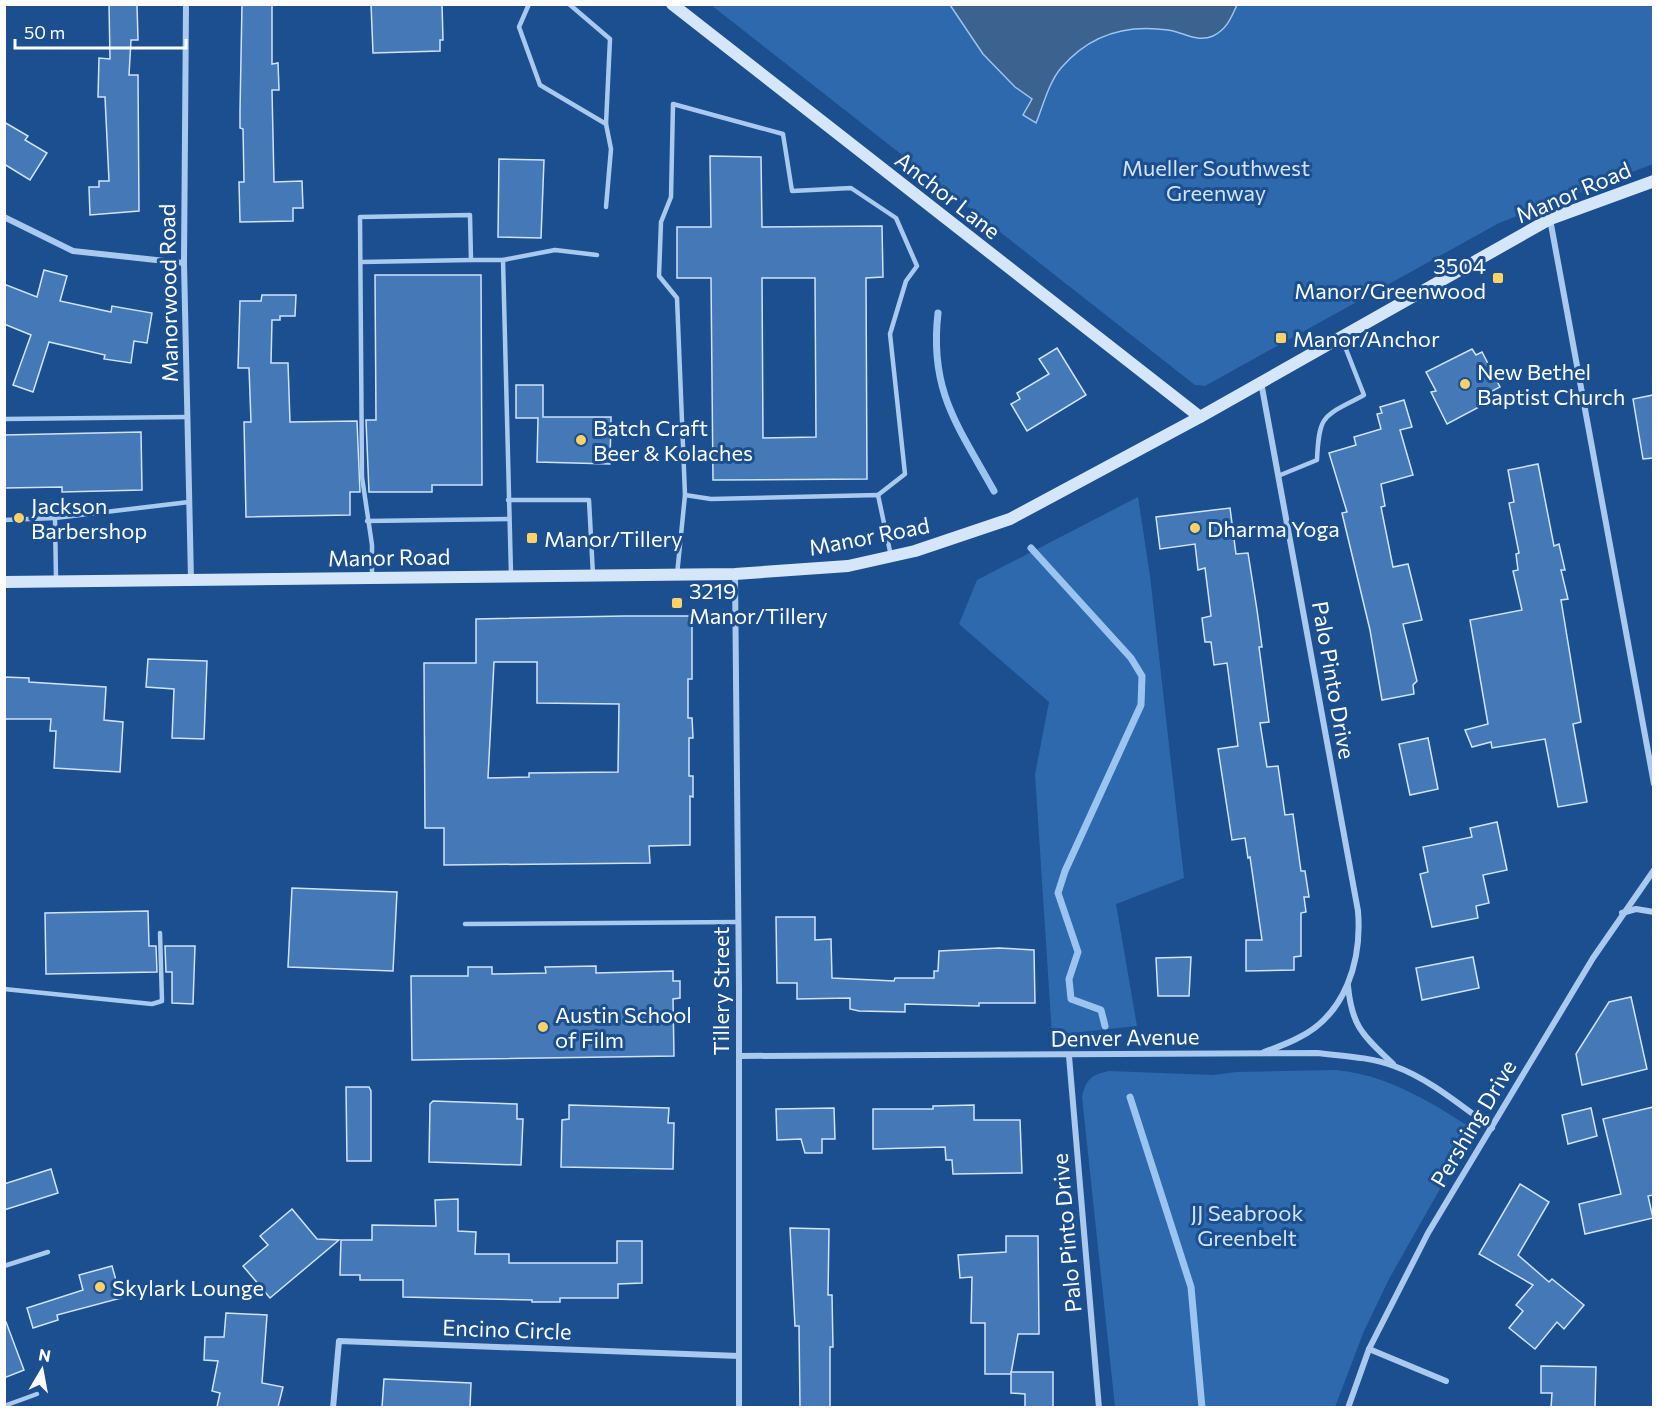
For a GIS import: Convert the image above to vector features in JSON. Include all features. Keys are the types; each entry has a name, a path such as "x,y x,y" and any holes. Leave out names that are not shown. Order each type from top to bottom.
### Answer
{"main road":[{"name":"Anchor Lane","path":"672,4 1200,417"},
{"name":"Manor Road","path":"4,582 735,574 848,566 891,556 961,537 1010,519 1200,417 1550,219 1653,181"}],"street":[{"name":"Manorwood Road","path":"186,4 184,263 191,581"},
{"path":"4,217 73,250 184,263"},
{"path":"1550,219 1653,784"},
{"name":"Palo Pinto Drive","path":"1261,381 1358,912 1360,937 1356,962 1348,984 1324,1020 1300,1038 1261,1054"},
{"name":"Tillery Street","path":"735,574 739,1407"},
{"name":"Pershing Drive","path":"1348,1407 1369,1348 1428,1233 1621,914 1653,870"},
{"path":"1621,914 1636,909 1653,912"},
{"name":"Palo Pinto Drive","path":"1348,984 1350,1012 1357,1026 1396,1067"},
{"name":"Denver Avenue","path":"739,1056 1317,1053 1374,1060 1396,1067 1424,1080 1492,1128"},
{"name":"Palo Pinto Drive","path":"1069,1056 1099,1407"},
{"name":"Encino Circle","path":"333,1407 339,1341 739,1356"},
{"path":"1369,1348 1446,1381"}],"lane":[{"path":"529,4 519,27 540,84 606,124"},
{"path":"569,4 610,39 606,124 611,149 606,207"},
{"path":"678,575 685,495 677,298 659,276 661,222 671,197 673,105 783,134 792,191 851,188 896,218 917,266 906,281 890,334 905,474 878,495 711,499 685,495"},
{"path":"372,578 372,545 366,521 362,477 360,217 470,215 471,261"},
{"path":"361,262 503,260 555,250 597,255"},
{"path":"503,260 511,577"},
{"path":"1278,476 1317,460 1318,430 1327,415 1364,395 1341,336"},
{"path":"4,419 187,417"},
{"path":"878,495 891,556"},
{"path":"508,500 589,500 593,576"},
{"path":"4,520 55,519 189,502"},
{"path":"55,519 56,581"},
{"path":"366,521 509,519"},
{"path":"465,924 738,922"},
{"path":"4,989 152,1004 162,1001 160,933"},
{"path":"4,1266 48,1252"},
{"path":"4,1406 37,1395"}],"green space":[{"name":"Mueller Southwest Greenway","path":"711,5 1653,5 1653,164 1499,223 1205,386 1195,385"},
{"path":"1138,497 1150,576 1184,878 1116,904 1137,1026 1052,1035 1035,774 1049,702 959,624 977,580"},
{"name":"JJ Seabrook Greenbelt","path":"1336,1070 1372,1077 1405,1090 1468,1126 1471,1134 1389,1279 1364,1331 1335,1407 1115,1407 1082,1097 1085,1086 1094,1076 1109,1071 1213,1075 1237,1072"}],"shaded area":[{"path":"950,5 1237,5 1225,27 1207,38 1196,38 1168,30 1138,29 1109,34 1084,47 1057,74 1036,123 1023,115 1032,99 1015,87 983,54"}],"building":[{"path":"109,4 137,4 138,40 131,40 129,75 138,75 139,211 90,215 89,187 99,187 99,181 109,181 105,97 98,97 99,58 110,59"},
{"path":"242,4 272,4 272,64 278,63 279,90 272,90 274,182 302,181 303,208 293,208 293,221 240,222 239,182 244,182 243,129 240,128"},
{"path":"371,4 442,4 443,40 440,40 440,51 373,53"},
{"path":"4,122 28,136 25,140 47,153 30,180 4,164"},
{"path":"710,156 761,157 762,227 882,226 883,277 866,278 867,479 713,480 711,278 677,278 677,227 711,227","holes":["762,278 815,278 816,437 763,438"]},
{"path":"499,159 544,160 541,238 498,237"},
{"path":"44,270 67,276 60,301 111,312 112,306 152,313 147,343 134,341 131,363 104,359 105,355 49,342 33,392 13,385 31,335 4,324 4,284 37,297"},
{"path":"375,275 481,275 482,485 432,485 432,492 369,492 366,420 376,420"},
{"path":"262,295 296,295 295,316 280,316 280,320 272,320 271,363 288,363 290,422 357,421 360,492 350,492 350,515 246,517 244,422 251,422 249,368 238,368 240,301 261,301"},
{"path":"1057,348 1086,395 1027,431 1011,404 1020,399 1017,393 1049,374 1039,359"},
{"name":"New Bethel Baptist Church","path":"1472,349 1476,355 1482,352 1500,387 1492,391 1496,398 1447,424 1431,392 1436,391 1426,372"},
{"path":"516,385 543,385 543,417 611,417 610,464 537,462 538,418 516,418"},
{"path":"1653,395 1653,458 1643,459 1633,399"},
{"path":"1404,400 1412,427 1400,430 1413,475 1381,484 1385,506 1381,507 1393,567 1408,564 1422,620 1403,624 1417,681 1413,685 1414,694 1382,700 1370,630 1342,513 1347,512 1329,453 1356,445 1354,437 1381,429 1377,414 1382,413 1380,407"},
{"path":"141,432 142,490 62,492 62,487 4,488 4,435"},
{"path":"1538,464 1554,546 1559,544 1565,570 1561,570 1568,599 1561,600 1581,722 1573,724 1587,802 1558,807 1545,739 1492,748 1491,742 1472,747 1465,730 1488,724 1470,620 1522,610 1513,571 1518,570 1516,554 1519,553 1509,503 1514,502 1508,470"},
{"path":"1230,508 1236,554 1248,553 1257,610 1262,647 1259,647 1269,722 1260,723 1267,767 1278,766 1285,815 1293,814 1301,871 1305,871 1309,897 1304,897 1306,912 1301,913 1301,956 1294,957 1294,970 1246,971 1246,940 1262,940 1250,857 1248,858 1245,838 1232,840 1218,749 1238,746 1227,663 1214,665 1211,642 1205,642 1202,618 1211,616 1205,568 1198,570 1195,544 1160,549 1156,517"},
{"path":"692,616 692,679 688,679 688,718 692,718 693,738 689,738 689,776 693,776 693,797 690,796 690,845 649,846 650,863 444,865 444,828 425,828 424,663 476,663 476,619","holes":["494,662 537,662 537,703 619,704 618,772 529,773 529,777 488,778"]},
{"path":"148,659 207,661 204,739 172,738 174,689 146,687"},
{"path":"4,677 29,678 29,682 106,687 104,720 123,722 120,772 54,768 56,731 50,731 51,719 4,719"},
{"path":"1428,738 1438,789 1410,795 1399,744"},
{"path":"1497,822 1507,870 1483,875 1489,903 1476,906 1478,918 1432,927 1420,874 1428,872 1423,847 1472,837 1470,828"},
{"path":"292,888 397,892 393,971 288,967"},
{"path":"148,911 149,946 156,946 157,972 46,974 45,913"},
{"path":"776,917 815,917 815,940 831,939 832,978 894,981 895,978 934,978 934,971 938,971 939,951 999,948 1034,950 1035,1003 979,1003 979,1006 905,1004 905,1012 850,1009 850,998 797,999 797,983 777,983"},
{"path":"165,946 195,946 193,1004 172,1003 172,972 166,972"},
{"path":"1191,957 1189,996 1158,996 1156,958"},
{"path":"1473,957 1479,988 1422,1000 1416,968"},
{"name":"Austin School of Film","path":"596,966 596,973 673,971 673,981 680,981 680,998 673,999 674,1056 412,1060 411,976 468,976 468,967 492,967 492,974 546,973 545,967"},
{"path":"1631,997 1647,1069 1582,1085 1576,1054 1609,1002"},
{"path":"346,1087 369,1087 371,1091 371,1161 347,1161"},
{"path":"433,1101 517,1104 517,1119 523,1119 521,1165 429,1162 430,1104"},
{"path":"569,1105 669,1108 668,1123 674,1123 673,1169 561,1167 562,1120 569,1119"},
{"path":"974,1105 974,1120 1020,1120 1022,1173 953,1174 952,1160 946,1160 945,1147 873,1149 873,1109 933,1109 933,1106"},
{"path":"1653,1107 1653,1195 1648,1196 1653,1218 1585,1234 1579,1204 1621,1194 1603,1119"},
{"path":"834,1108 835,1139 822,1139 822,1153 805,1153 801,1139 777,1140 776,1109"},
{"path":"1591,1108 1597,1136 1568,1144 1562,1115"},
{"path":"51,1169 58,1193 4,1210 4,1184"},
{"path":"1520,1184 1549,1202 1518,1255 1549,1282 1552,1279 1584,1305 1564,1329 1557,1322 1535,1349 1509,1328 1523,1311 1516,1305 1533,1285 1479,1254"},
{"path":"458,1199 458,1231 476,1232 475,1254 509,1254 509,1263 617,1263 617,1241 642,1241 642,1283 618,1284 618,1298 560,1298 560,1302 532,1302 532,1300 403,1297 403,1280 360,1280 360,1275 340,1275 341,1240 372,1240 372,1225 436,1226 435,1200"},
{"path":"292,1209 317,1239 339,1240 270,1298 243,1266 268,1245 260,1236"},
{"path":"790,1228 829,1229 828,1295 832,1295 833,1347 830,1347 830,1407 800,1407 799,1326 795,1326"},
{"path":"1006,1236 1038,1236 1039,1334 1018,1334 1011,1374 985,1374 985,1323 971,1323 972,1277 960,1278 958,1255 1006,1252"},
{"path":"112,1266 121,1298 57,1315 58,1320 33,1328 27,1308 83,1290 79,1275"},
{"path":"226,1313 267,1315 262,1383 283,1387 278,1407 217,1407 220,1393 212,1391 218,1361 204,1360 205,1337 224,1337"},
{"path":"6,1322 24,1370 4,1378 4,1323"},
{"path":"1541,1366 1596,1367 1595,1407 1551,1407 1552,1393 1541,1393"},
{"path":"1011,1372 1053,1372 1053,1407 1025,1407 1025,1394 1011,1393"},
{"path":"384,1379 471,1383 470,1407 382,1407"}],"waterway":[{"path":"938,313 936,340 942,386 958,427 994,491"},
{"path":"1031,548 1131,658 1142,676 1141,705 1065,871 1058,893 1078,952 1069,979 1071,999 1101,1010 1105,1026"},
{"path":"1130,1097 1191,1287 1202,1408"}],"place":[{"name":"3504 Manor/Greenwood","path":"1498,278"},
{"name":"Manor/Anchor","path":"1281,338"},
{"name":"New Bethel Baptist Church","path":"1465,384"},
{"name":"Batch Craft Beer & Kolaches","path":"581,440"},
{"name":"Jackson Barbershop","path":"19,518"},
{"name":"Dharma Yoga","path":"1195,528"},
{"name":"Manor/Tillery","path":"532,538"},
{"name":"3219 Manor/Tillery","path":"677,603"},
{"name":"Austin School of Film","path":"543,1027"},
{"name":"Skylark Lounge","path":"100,1287"}]}
